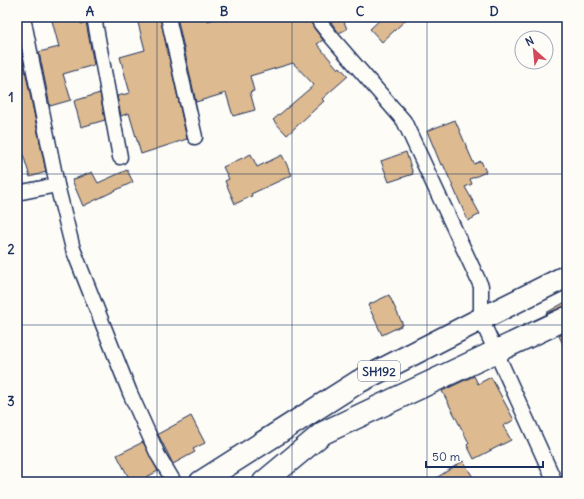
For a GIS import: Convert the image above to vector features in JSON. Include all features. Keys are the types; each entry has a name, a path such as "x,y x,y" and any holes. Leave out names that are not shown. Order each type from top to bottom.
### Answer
{"main road":[{"name":"SH192","path":"201,482 358,382 567,276"},
{"name":"SH192","path":"264,482 323,433 567,318"}],"street":[{"path":"23,17 57,185 73,249 130,393 158,455 174,482"},
{"path":"94,17 120,157"},
{"path":"168,17 196,137"},
{"path":"317,17 320,24 404,121 481,286 481,319 555,482"},
{"path":"17,193 57,185"}],"building":[{"path":"51,17 79,17 81,24 86,22 94,65 63,74 71,100 50,106 39,52 59,47"},
{"path":"145,17 160,17 187,139 141,154 129,113 121,116 117,96 130,93 120,57 145,50 137,19"},
{"path":"177,17 207,17 208,21 221,17 309,17 314,28 323,40 317,44 338,69 340,67 348,76 322,99 324,101 287,135 273,120 314,85 293,63 250,76 254,91 250,92 255,110 233,116 226,93 196,102"},
{"path":"327,17 342,17 347,29 339,33"},
{"path":"383,17 409,17 382,42 370,29"},
{"path":"22,55 46,172 30,177 17,135 17,57"},
{"path":"100,93 105,120 81,127 74,101"},
{"path":"455,120 474,164 481,161 486,172 470,179 472,184 465,187 480,214 468,221 443,164 441,165 427,131"},
{"path":"406,152 413,174 389,182 381,161"},
{"path":"251,154 257,167 282,155 292,175 251,194 252,196 235,204 225,181 229,179 223,167"},
{"path":"127,170 133,182 83,206 72,180 92,172 98,183"},
{"path":"389,295 403,325 382,335 368,305"},
{"path":"567,301 567,306 546,314 546,313"},
{"path":"567,332 567,352 559,336"},
{"path":"474,376 478,384 491,377 514,420 503,426 511,440 474,459 467,445 469,443 442,391"},
{"path":"191,416 205,443 193,449 195,452 173,464 158,434"},
{"path":"143,442 158,471 137,482 131,482 117,455"},
{"path":"463,461 476,482 430,482"}]}
